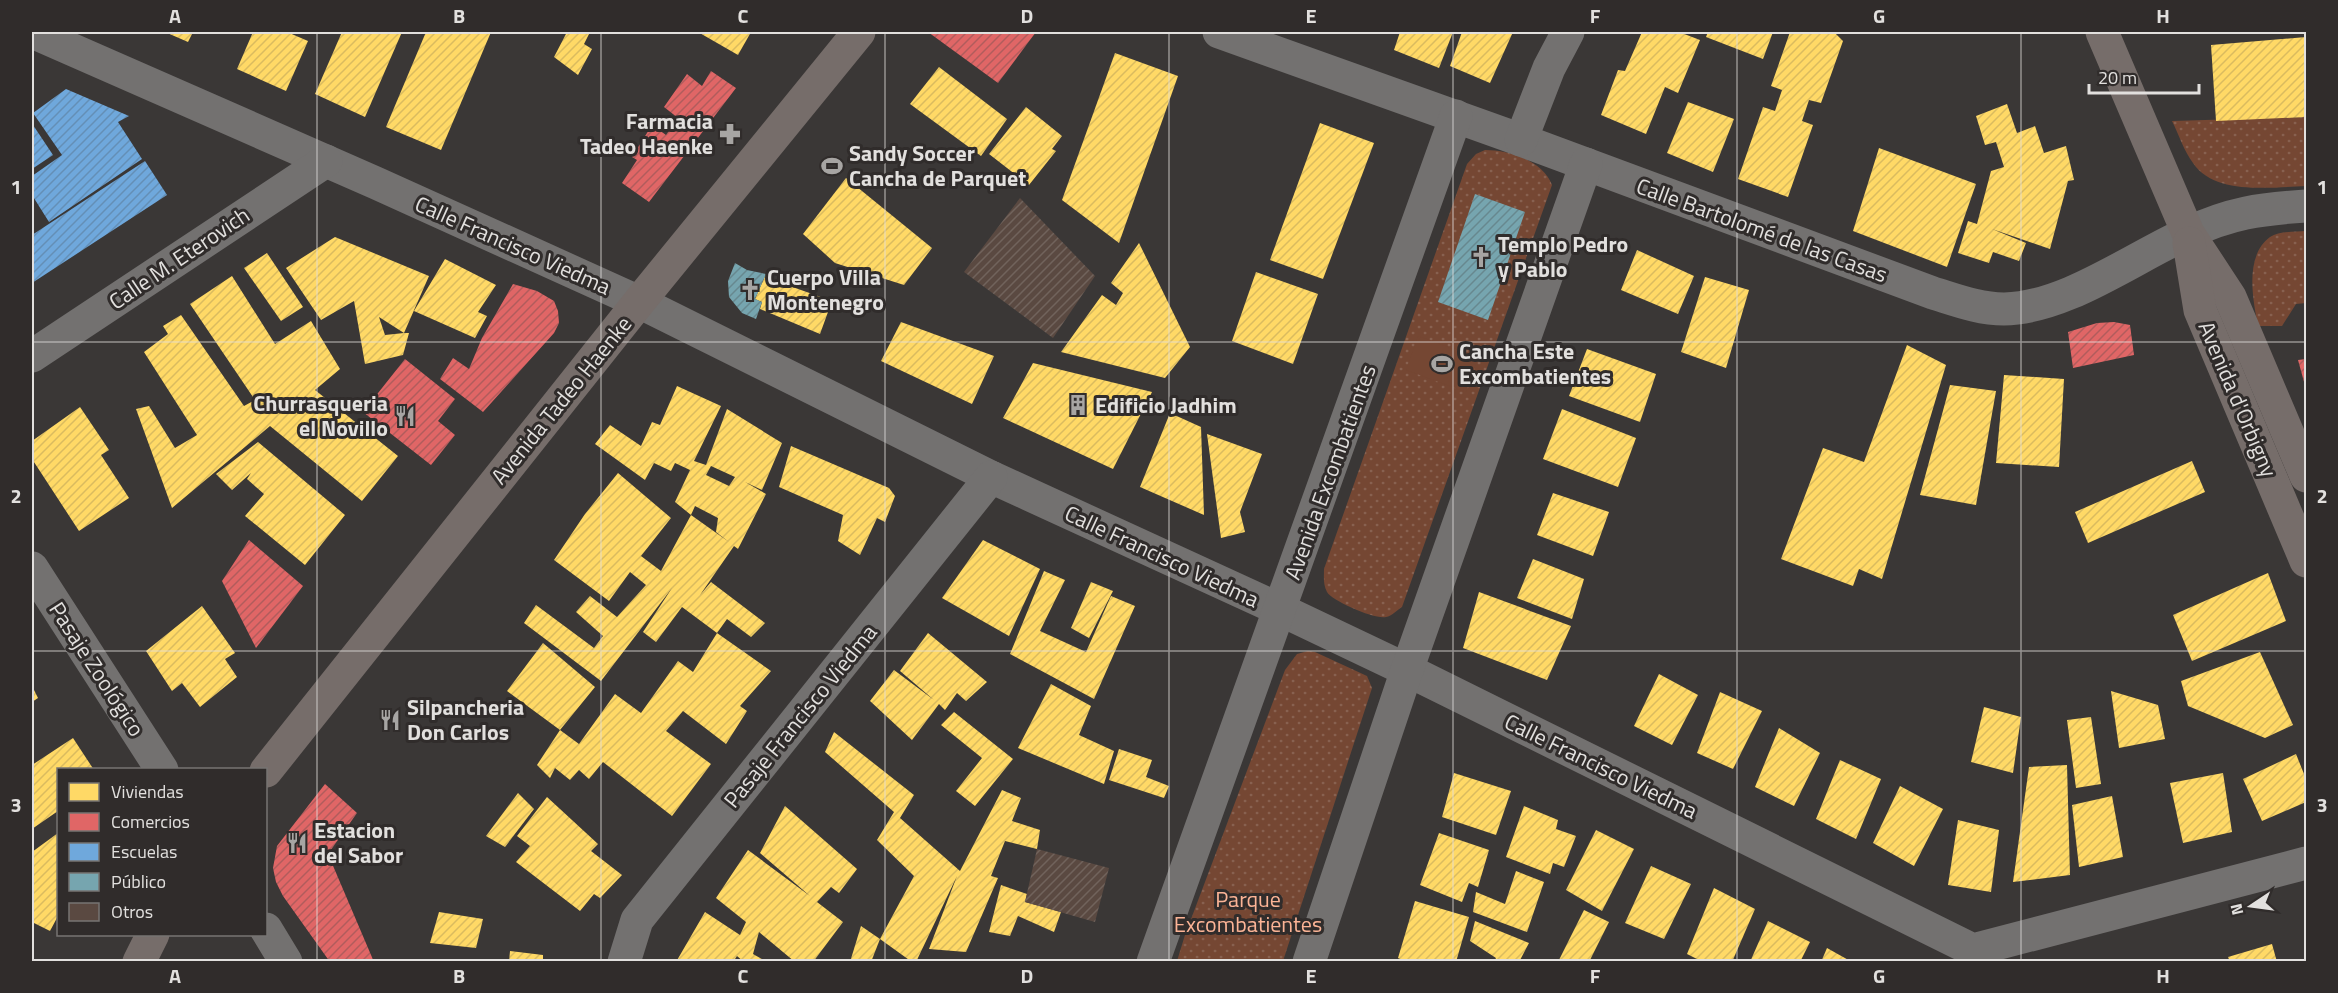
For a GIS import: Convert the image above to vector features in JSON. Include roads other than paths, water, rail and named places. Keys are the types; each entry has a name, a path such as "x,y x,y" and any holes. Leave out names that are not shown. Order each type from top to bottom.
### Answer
{"main road":[{"name":"Avenida Tadeo Haenke","path":"267,770 639,302 859,32"},
{"name":"Avenida d'Orbigny","path":"2102,32 2188,233 2230,297 2307,477"},
{"name":"Avenida d'Orbigny","path":"2188,233 2200,310 2307,561"},
{"path":"139,962 152,936"}],"street":[{"name":"Calle Francisco Viedma","path":"32,32 639,302 991,477 1407,670 1974,956 2307,863"},
{"name":"Calle Bartolomé de las Casas","path":"1219,32 1456,116 1933,293 1973,305 2004,309 2023,307 2064,296 2188,233 2227,217 2259,209 2307,206"},
{"path":"1521,140 1549,68 1568,32"},
{"name":"Avenida Excombatientes","path":"1153,962 1281,610 1456,116"},
{"name":"Calle M. Eterovich","path":"32,356 326,161"},
{"path":"1309,962 1407,670 1586,164"},
{"name":"Pasaje Francisco Viedma","path":"624,962 637,920 991,477"},
{"name":"Pasaje Zoológico","path":"32,568 161,768"},
{"path":"267,932 286,962"}],"place":[{"name":"Farmacia Tadeo Haenke","path":"730,134"},
{"name":"Sandy Soccer Cancha de Parquet","path":"832,166"},
{"name":"Templo Pedro y Pablo","path":"1481,257"},
{"name":"Cuerpo Villa Montenegro","path":"750,290"},
{"name":"Cancha Este Excombatientes","path":"1442,364"},
{"name":"Edificio Jadhim","path":"1078,405"},
{"name":"Churrasqueria el Novillo","path":"405,416"},
{"name":"Silpancheria Don Carlos","path":"390,720"},
{"name":"Estacion del Sabor","path":"297,843"}],"park label":[{"name":"Parque Excombatientes","path":"1248,912"}]}
